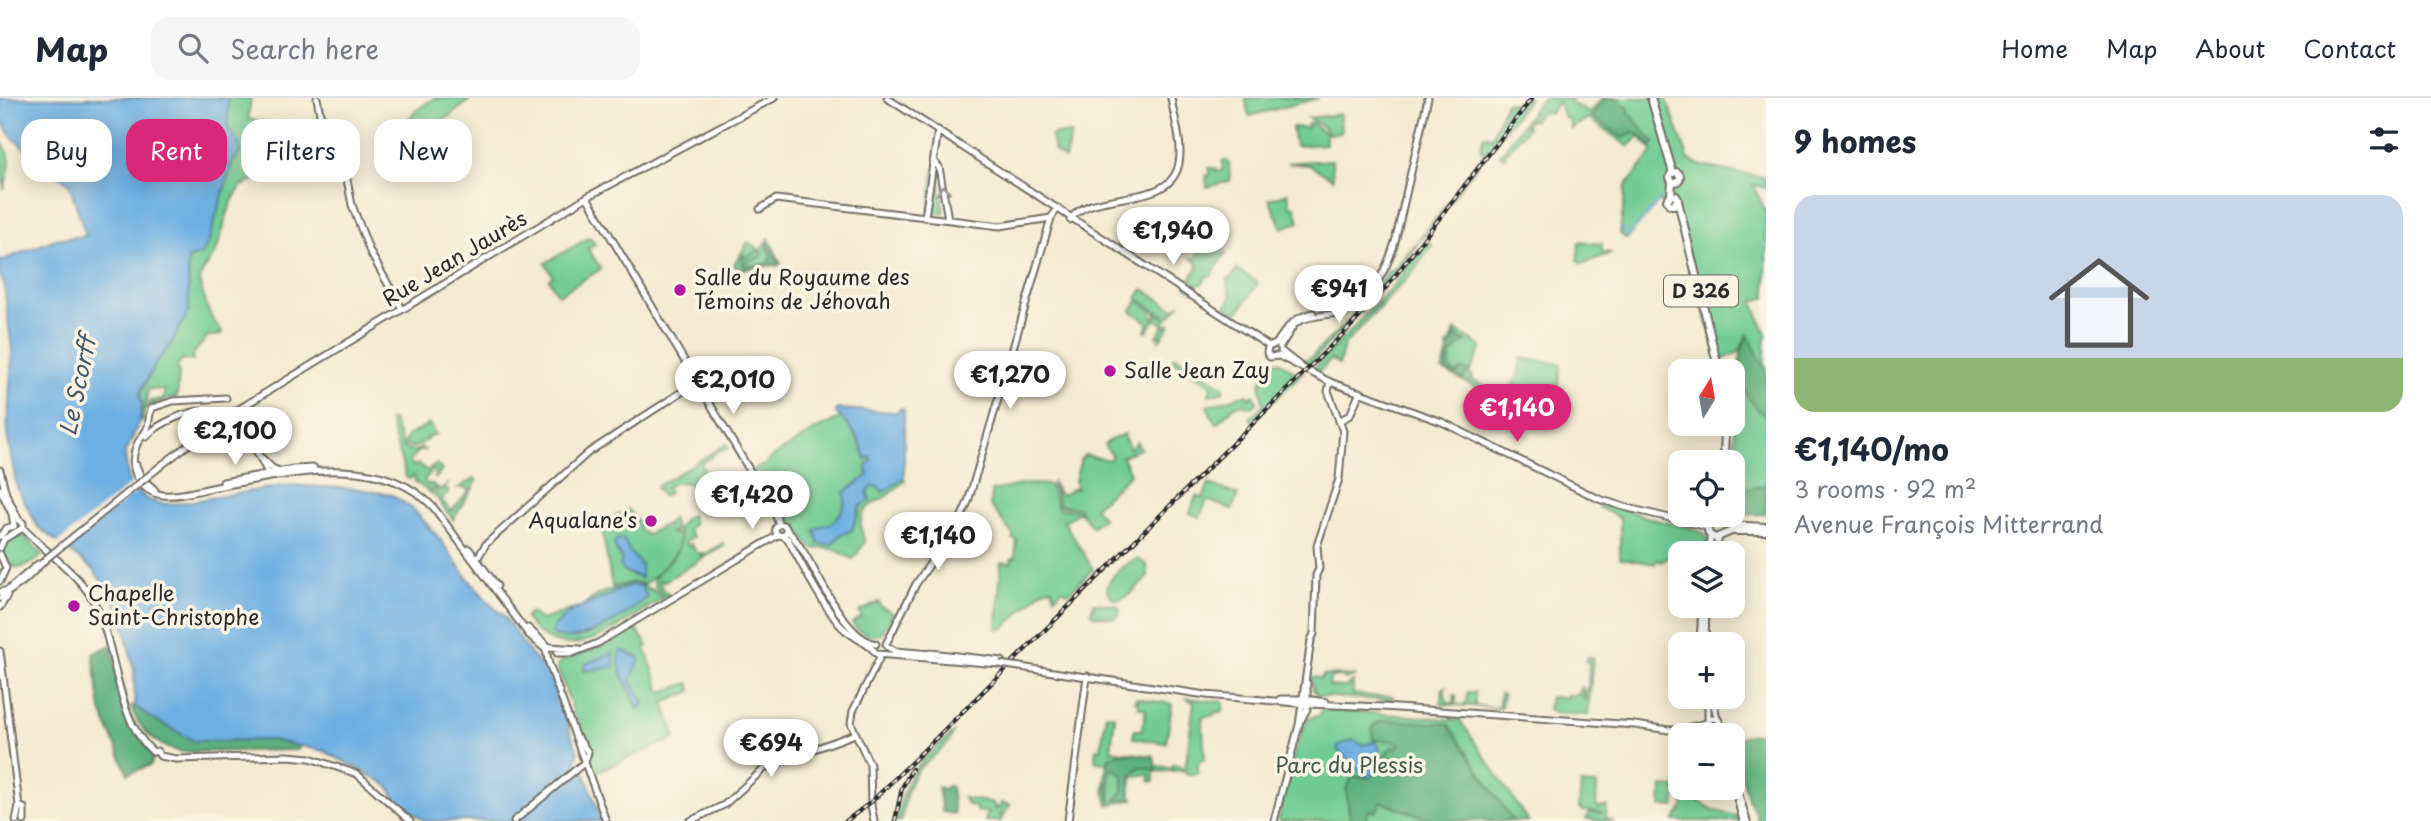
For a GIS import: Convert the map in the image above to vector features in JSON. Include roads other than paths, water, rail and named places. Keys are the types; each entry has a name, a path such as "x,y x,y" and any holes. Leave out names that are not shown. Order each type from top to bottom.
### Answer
{"main road":[{"path":"317,98 320,114 342,154 352,205 370,252 402,309"},
{"name":"Rue Jean Jaurès","path":"47,558 216,423 587,197 774,98"},
{"path":"887,98 1304,369 1330,382 1442,422 1599,499 1668,518"},
{"path":"1071,219 1081,209 1157,190 1174,177 1180,157 1171,98"},
{"path":"1275,349 1293,321 1301,316 1348,305 1375,284 1390,258 1395,242 1428,98"},
{"name":"D 326","path":"1651,98 1673,173 1679,175 1674,182 1675,199 1681,212 1717,359"},
{"path":"925,217 938,130"},
{"path":"934,162 939,167 948,219"},
{"path":"270,475 317,471 373,475 397,480 413,488 434,508 529,635 551,651 582,649 598,643 781,533 785,526 779,525 775,513 587,197"},
{"path":"760,209 776,200 1000,226 1051,218"},
{"path":"874,821 870,765 851,723 853,712 881,648 928,564 960,520 968,502 1051,218 1057,209"},
{"path":"1037,220 1044,223 1048,229"},
{"path":"477,559 486,544 589,452 697,382"},
{"path":"1274,821 1305,701 1311,640 1314,634 1317,546 1339,479 1343,431 1328,391 1330,382"},
{"path":"1339,421 1350,415 1360,393"},
{"path":"226,398 173,401 152,408 132,464 138,479 153,492 165,496 307,468 373,471 404,479 429,497 531,632 551,651 550,668 606,821"},
{"path":"238,427 230,423 216,423 211,413 204,410 163,423 142,442 136,459 141,477 153,489 165,492 260,477"},
{"path":"234,412 233,419 238,427 258,453 272,468 280,472"},
{"path":"149,418 153,422 163,423"},
{"path":"258,453 270,475"},
{"path":"260,477 262,464"},
{"path":"0,470 17,525"},
{"path":"0,489 17,525 81,584 95,603 111,645 130,718 145,745 153,752 152,757 310,758 357,774 411,821"},
{"path":"0,536 7,528 17,525"},
{"path":"0,548 17,525"},
{"path":"1707,527 1711,541"},
{"path":"1718,541 1726,529 1766,529"},
{"path":"781,533 788,539 839,625 855,639 895,651 1000,662 1181,692 1277,700 1635,725 1684,727 1717,718"},
{"path":"781,533 813,568 847,625 862,639 881,648 948,658 1000,662"},
{"path":"1710,536 1720,538"},
{"path":"470,550 486,544"},
{"path":"0,554 6,568 0,581"},
{"path":"0,592 8,590 47,558"},
{"path":"0,598 47,558"},
{"path":"0,607 9,593"},
{"path":"839,625 847,625"},
{"path":"0,650 20,816"},
{"path":"930,653 948,658"},
{"path":"1068,821 1087,676"},
{"path":"1707,721 1708,709"},
{"path":"1714,709 1720,723"},
{"path":"1635,725 1668,730"},
{"path":"690,821 724,805 766,767 855,734"},
{"path":"514,821 585,762"},
{"path":"1738,800 1745,821"},
{"path":"1739,800 1745,821"}],"water":[{"name":"Le Scorff","path":"0,98 228,98 228,128 241,151 232,163 227,180 227,119 126,119 126,182 226,182 208,243 202,254 188,259 189,310 140,393 140,420 125,455 129,482 146,499 162,504 288,485 360,489 392,495 413,509 439,538 470,581 503,615 532,656 548,671 578,753 576,763 584,771 602,821 425,821 396,800 390,788 381,781 324,751 271,740 194,741 151,718 135,706 134,670 116,603 94,570 38,527 17,488 7,435 12,351 4,285 0,277 0,261 56,239 86,236 68,182 112,182 112,119 21,119 21,145 10,135 0,117"},
{"path":"900,408 904,409 904,478 883,492 873,486 867,492 870,501 860,506 851,531 841,534 832,544 819,544 815,530 831,524 838,517 844,507 845,492 868,476 867,465 872,461 870,457 866,460 858,440 851,428 836,413 837,409 898,412"},
{"path":"617,539 624,540 641,565 641,578 623,571 620,565 622,559 614,545"},
{"path":"631,585 641,586 647,597 615,621 574,638 551,634 553,628 568,613"},
{"path":"621,650 640,658 631,681 644,703 641,708 637,708 621,673"},
{"path":"613,653 615,667 584,671 585,664"},
{"path":"1353,740 1363,745 1375,742 1379,747 1382,763 1369,778 1337,750 1339,745"}],"waterway":[{"path":"235,141 241,142"},
{"path":"1622,228 1629,236 1660,199"}],"railway":[{"path":"846,821 871,802 917,757 1350,327 1388,285 1532,98"},
{"path":"895,821 902,788 912,769"}],"place":[{"name":"Salle du Royaume des Témoins de Jéhovah","path":"680,290"},
{"name":"Salle Jean Zay","path":"1110,371"},
{"name":"Aqualane's","path":"651,521"},
{"name":"Chapelle Saint-Christophe","path":"74,606"}],"park label":[{"name":"Parc du Plessis","path":"1349,766"}]}
